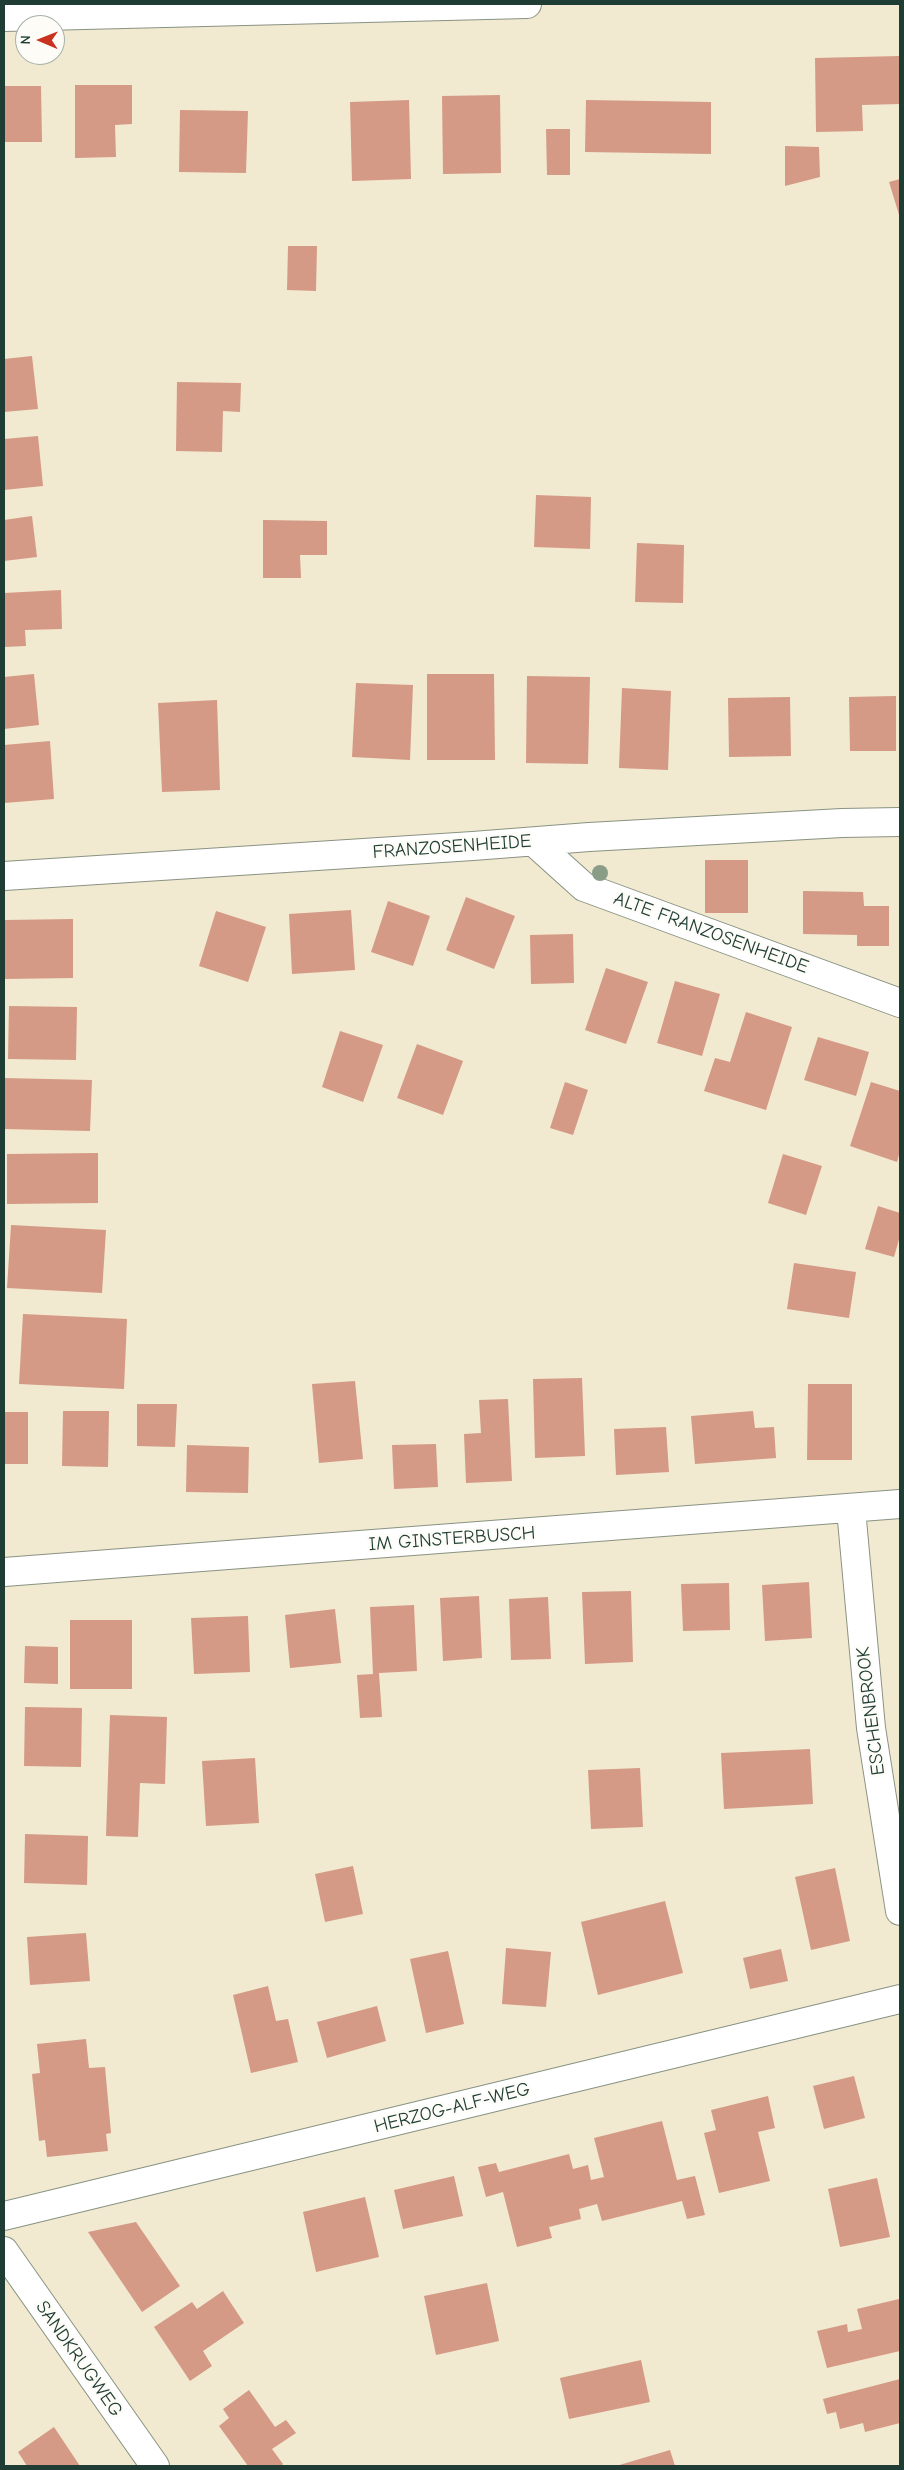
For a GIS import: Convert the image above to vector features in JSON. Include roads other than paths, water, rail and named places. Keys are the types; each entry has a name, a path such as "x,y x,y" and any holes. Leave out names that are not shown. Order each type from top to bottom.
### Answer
{"street":[{"path":"4,17 250,7 527,4"},
{"name":"FRANZOSENHEIDE","path":"4,876 658,833 900,822"},
{"name":"ALTE FRANZOSENHEIDE","path":"534,842 584,887 900,1003"},
{"name":"IM GINSTERBUSCH","path":"4,1572 900,1504"},
{"name":"ESCHENBROOK","path":"851,1509 871,1728 900,1911"},
{"name":"HERZOG-ALF-WEG","path":"4,2216 900,1999"},
{"name":"SANDKRUGWEG","path":"4,2251 155,2466"}]}
